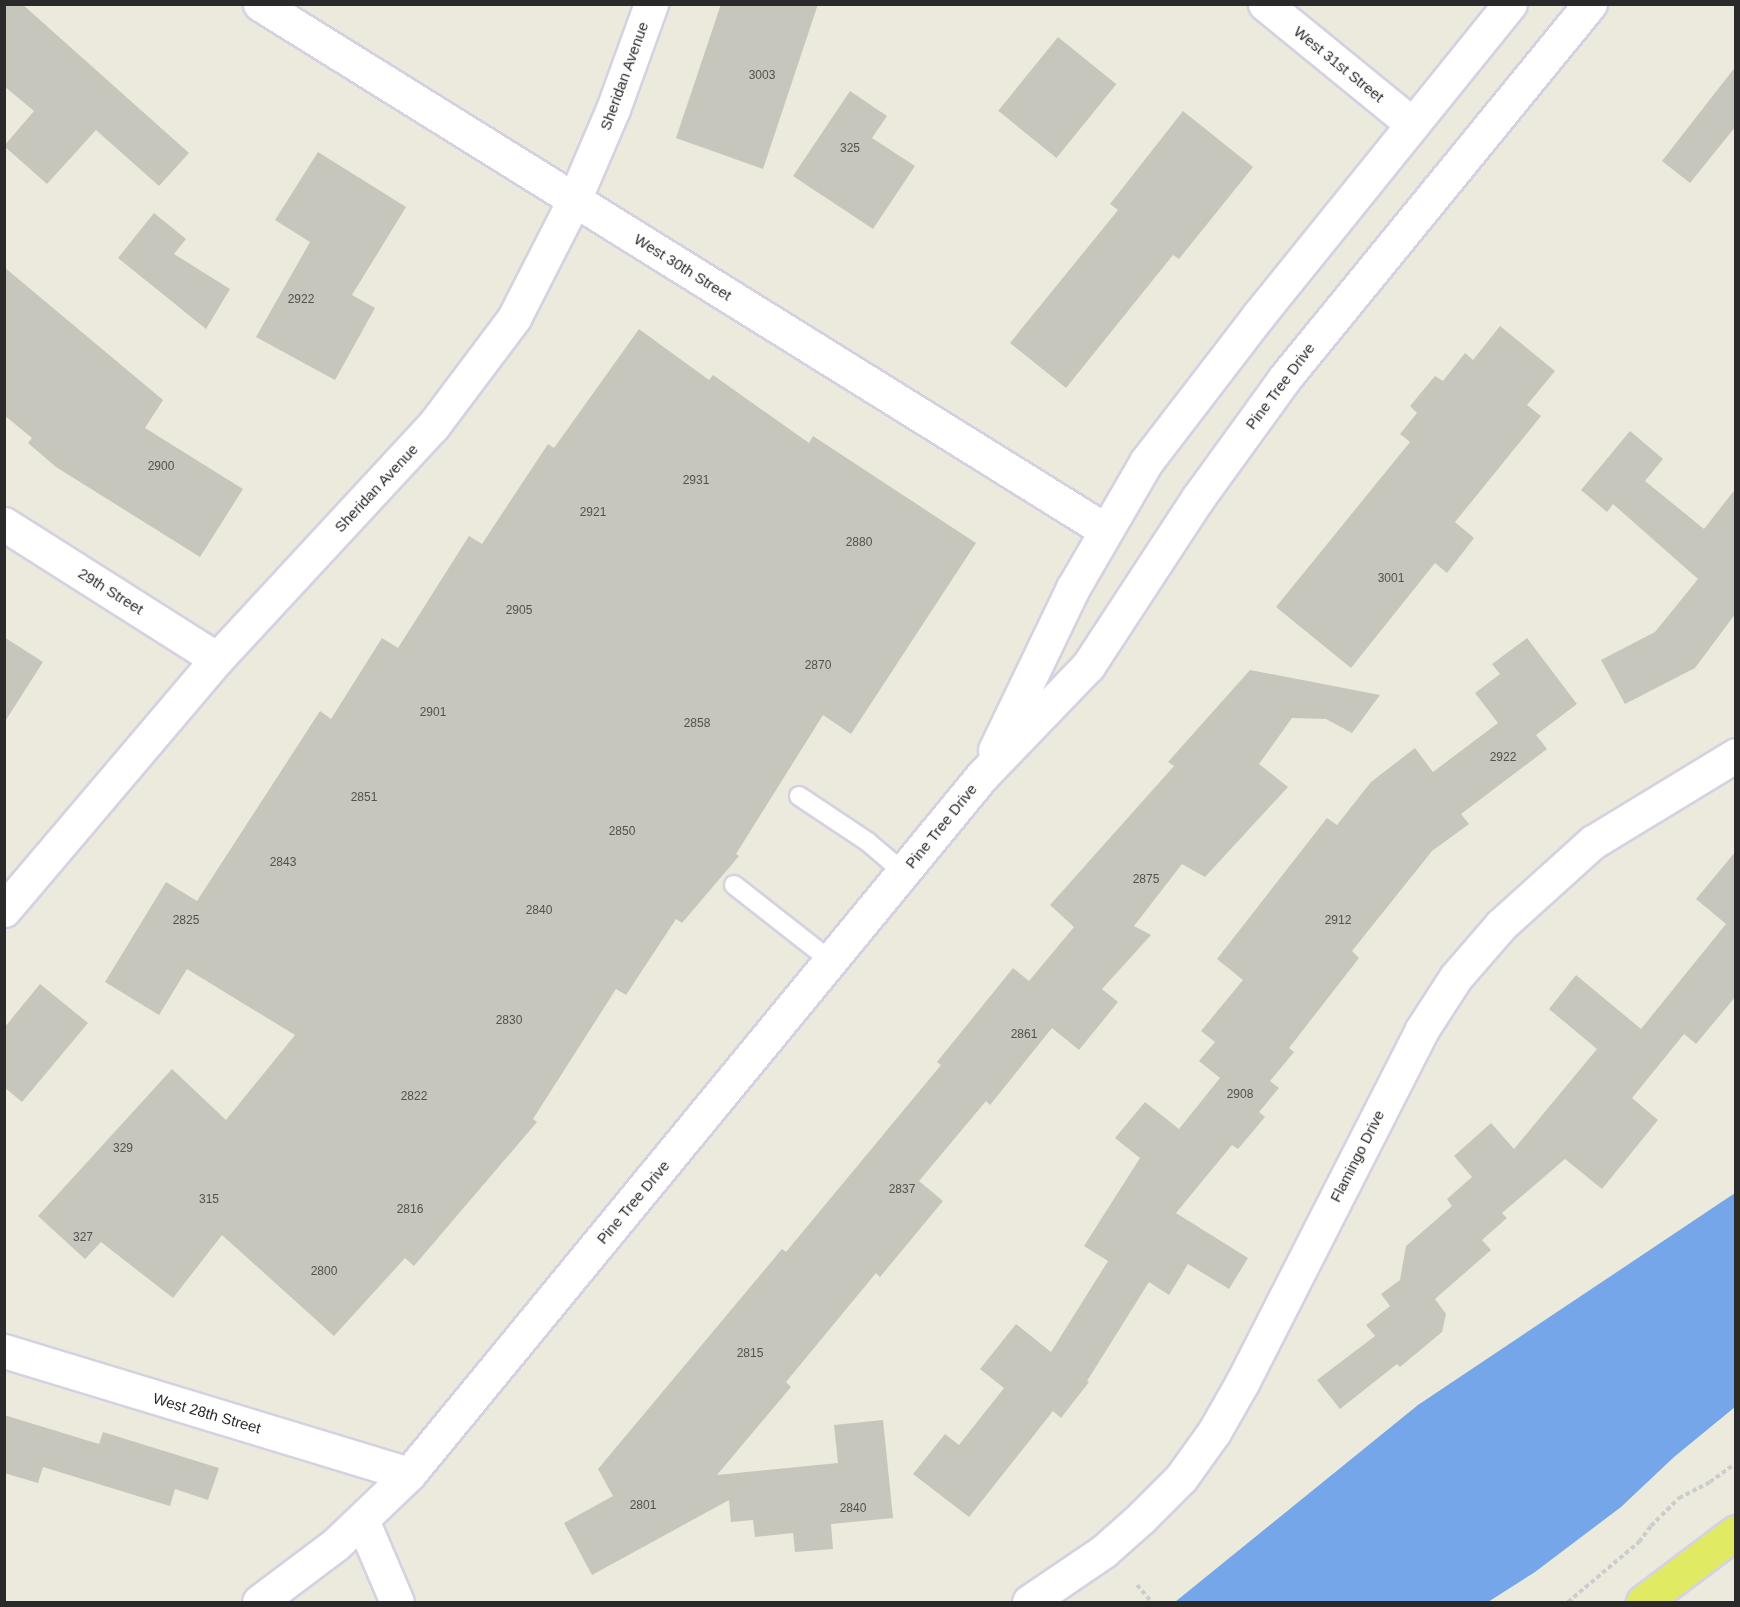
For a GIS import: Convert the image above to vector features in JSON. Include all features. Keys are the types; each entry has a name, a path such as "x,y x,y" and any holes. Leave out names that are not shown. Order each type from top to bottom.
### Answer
{"main road":[{"path":"1643,1602 1736,1532"}],"street":[{"name":"West 30th Street","path":"260,4 1105,530"},
{"name":"Sheridan Avenue","path":"4,910 217,659 433,426 514,318 574,201 613,109 651,4"},
{"name":"West 31st Street","path":"1265,4 1412,124"},
{"name":"Pine Tree Drive","path":"982,776 1047,640 1105,530 1146,462 1181,414 1510,4"},
{"name":"Pine Tree Drive","path":"259,1602 307,1568 362,1520 409,1474 982,776 1088,666 1198,498 1284,379 1590,4"},
{"name":"29th Street","path":"4,524 217,659"},
{"name":"Flamingo Drive","path":"1029,1602 1104,1551 1141,1518 1181,1478 1214,1432 1242,1383 1420,1031 1456,977 1501,925 1593,842 1736,755"},
{"name":"West 28th Street","path":"4,1352 409,1474"},
{"path":"362,1520 397,1602"}],"lane":[{"path":"799,796 868,842 903,872"},
{"path":"734,885 831,961"}],"path":[{"path":"1568,1602 1639,1542 1678,1498 1710,1482 1736,1463"},
{"path":"1137,1585 1152,1602"}],"water":[{"path":"1735,1193 1735,1407 1674,1457 1621,1507 1535,1572 1488,1602 1175,1602 1418,1405"}],"building":[{"path":"4,4 22,4 189,153 159,186 96,130 47,184 4,146 34,111 4,86"},
{"path":"721,4 818,4 763,169 676,138"},
{"path":"1058,37 1116,84 1057,158 998,111"},
{"path":"1736,66 1736,126 1690,183 1662,161"},
{"path":"850,91 887,116 872,138 915,166 873,229 793,176"},
{"path":"1183,111 1253,167 1179,259 1173,255 1066,388 1010,343 1118,210 1110,204"},
{"path":"318,152 406,207 352,295 375,308 335,380 256,337 310,242 275,220"},
{"path":"154,213 186,239 174,254 230,289 206,329 118,258"},
{"path":"4,267 163,400 145,428 243,489 200,557 56,467 28,443 32,438 4,415"},
{"path":"1500,326 1555,371 1527,405 1541,416 1455,522 1474,538 1447,573 1435,563 1351,668 1276,607 1410,442 1400,434 1417,413 1410,406 1435,376 1443,381 1465,353 1473,360"},
{"path":"639,329 709,380 713,375 809,443 813,436 976,543 851,734 823,715 736,854 739,856 682,923 676,919 626,995 616,989 533,1119 537,1122 414,1266 405,1258 334,1336 222,1235 173,1298 101,1242 85,1259 38,1216 172,1069 226,1120 295,1035 187,969 159,1015 105,982 166,882 197,901 320,711 331,719 382,638 398,648 469,536 482,544 548,444 554,448"},
{"path":"1630,431 1663,459 1645,481 1704,529 1736,488 1736,613 1695,668 1625,704 1601,660 1655,632 1698,579 1613,504 1607,512 1581,490"},
{"path":"4,637 43,662 4,723"},
{"path":"1527,638 1577,704 1536,735 1547,749 1461,814 1469,824 1432,851 1352,951 1359,958 1289,1048 1294,1052 1270,1081 1279,1088 1259,1112 1265,1117 1238,1149 1232,1145 1176,1213 1248,1258 1229,1289 1188,1264 1169,1295 1149,1282 1087,1381 1089,1382 1061,1418 1053,1411 969,1517 913,1474 945,1434 959,1445 1004,1388 980,1369 1016,1324 1051,1352 1108,1261 1084,1246 1140,1158 1115,1138 1145,1102 1179,1129 1220,1078 1199,1061 1215,1042 1201,1031 1243,980 1217,959 1327,818 1337,825 1371,782 1415,748 1433,772 1498,723 1475,693 1500,674 1492,664"},
{"path":"1250,670 1380,695 1352,733 1326,719 1292,718 1259,764 1288,787 1205,877 1182,864 1134,926 1151,935 1102,989 1118,1002 1079,1050 1052,1028 990,1105 986,1101 919,1181 943,1201 880,1277 876,1273 786,1382 791,1387 717,1475 838,1463 834,1425 883,1420 893,1518 831,1524 833,1549 795,1552 793,1533 755,1537 753,1520 731,1522 729,1500 592,1575 564,1523 613,1496 598,1469 782,1249 786,1252 941,1065 937,1062 1013,968 1029,981 1074,927 1050,905 1174,766 1168,762"},
{"path":"1736,851 1736,996 1696,1044 1684,1034 1632,1098 1658,1120 1602,1189 1565,1159 1502,1213 1507,1218 1482,1240 1491,1250 1435,1299 1446,1314 1442,1332 1400,1367 1397,1364 1340,1409 1317,1380 1375,1336 1366,1325 1390,1306 1381,1294 1400,1280 1406,1246 1452,1206 1447,1199 1472,1177 1454,1156 1491,1123 1514,1149 1597,1049 1549,1009 1576,975 1641,1029 1726,924 1696,899"},
{"path":"40,984 88,1023 22,1102 4,1087 4,1028"},
{"path":"4,1415 99,1444 103,1432 219,1468 208,1500 175,1489 170,1506 43,1467 38,1483 4,1473"}]}
